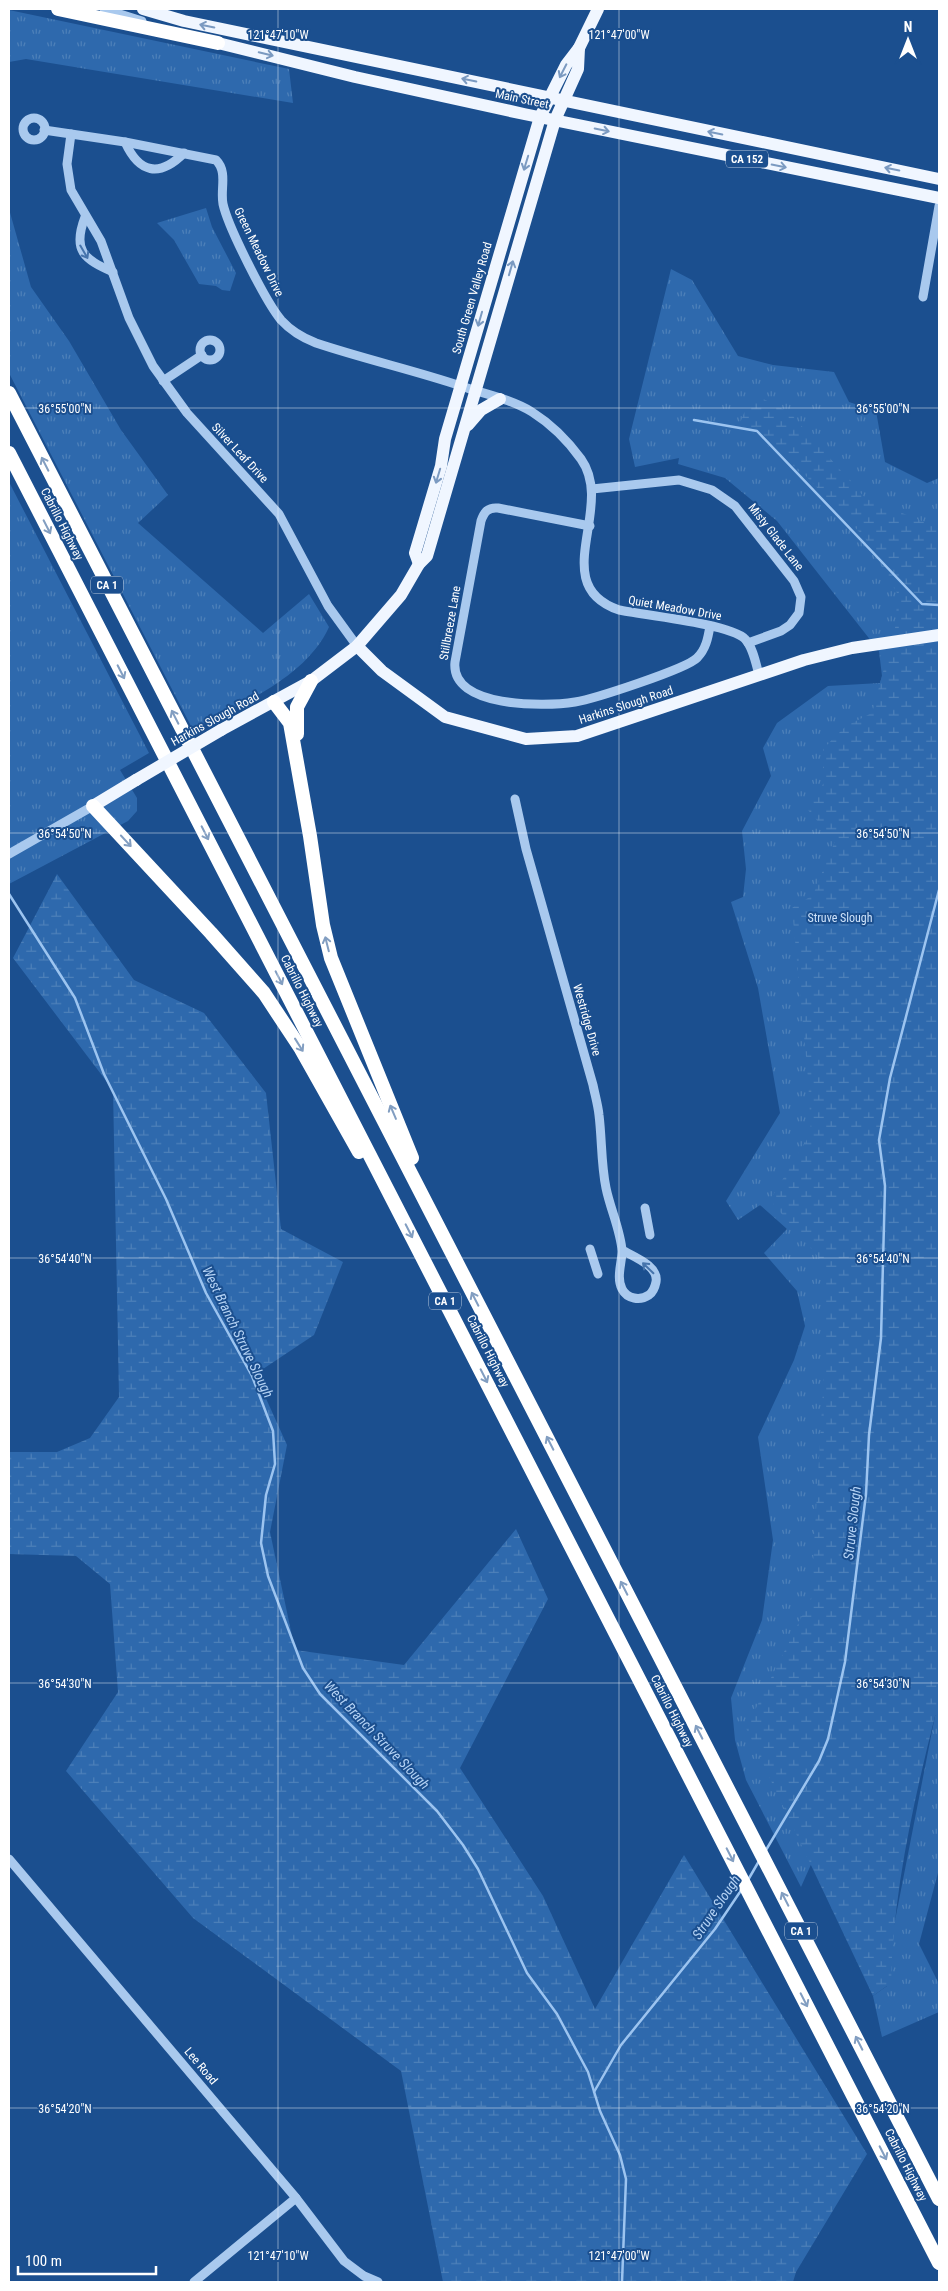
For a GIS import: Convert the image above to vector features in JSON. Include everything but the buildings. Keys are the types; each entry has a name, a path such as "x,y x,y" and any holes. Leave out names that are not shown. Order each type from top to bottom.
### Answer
{"highway":[{"path":"58,9 218,44"},
{"name":"Cabrillo Highway","path":"9,393 939,2199"},
{"name":"Cabrillo Highway","path":"9,453 939,2263"},
{"path":"311,681 297,707 296,726 322,925 331,958 436,1222"},
{"path":"274,702 290,723 310,836"},
{"path":"93,806 206,927 264,993 306,1056 359,1152 393,1200"}],"main road":[{"name":"Main Street","path":"143,9 184,21 939,179"},
{"name":"South Green Valley Road","path":"420,564 415,553 441,466 445,439 540,117 566,65 579,48 598,9"},
{"name":"Main Street","path":"218,44 355,77 540,117 939,198"},
{"name":"South Green Valley Road","path":"357,646 401,595 427,556 555,120 578,69 579,48"},
{"path":"464,431 481,410 500,399"},
{"name":"Harkins Slough Road","path":"93,806 221,730 311,681 357,646 382,671 444,717 526,739 577,736 759,675 852,648 939,635"}],"street":[{"name":"Main Street","path":"104,9 218,44"},
{"name":"Green Meadow Drive","path":"44,130 212,158 224,164 222,196 227,219 272,306 288,326 298,334 316,343 447,380 475,390"},
{"name":"Silver Leaf Drive","path":"71,134 67,164 68,181 74,198 101,241 133,328 163,381 187,413 279,514 328,606 357,646"},
{"path":"125,142 134,159 151,169 169,166 184,153"},
{"path":"924,297 939,206"},
{"path":"85,217 79,239 82,252 90,260 113,272"},
{"path":"163,381 202,355"},
{"name":"Quiet Meadow Drive","path":"475,390 531,411 559,434 585,464 592,489 593,506 583,558 584,573 588,585 600,600 618,610 734,632 748,643"},
{"name":"Misty Glade Lane","path":"592,489 679,480 712,490 735,506 794,581 801,598 799,613 790,625 781,631 748,643"},
{"name":"Stillbreeze Lane","path":"590,526 498,508 486,511 481,521 455,662 456,675 464,686 483,695 524,704 550,705 585,700 689,664 704,650 710,626"},
{"path":"748,643 759,675"},
{"name":"Westridge Drive","path":"515,799 526,848 593,1085 599,1115 605,1186 622,1250 620,1278 622,1288 626,1294 634,1298 650,1295 655,1288 656,1279 654,1272 648,1266 622,1250"},
{"name":"Harkins Slough Road","path":"9,854 93,806"},
{"path":"645,1208 650,1235"},
{"path":"590,1249 598,1274"},
{"name":"Lee Road","path":"9,1859 296,2198 344,2261 364,2276 378,2282"},
{"path":"194,2282 296,2198"}],"green space":[{"path":"9,10 289,69 293,103 26,59 9,62"},
{"path":"206,208 212,227 236,273 230,291 222,290 216,286 199,284 174,240 157,223"},
{"path":"9,209 31,287 69,341 121,430 168,495 138,523 263,633 309,594 329,627 305,661 288,675 251,699 193,730 9,373"},
{"name":"Struve Slough","path":"671,269 692,280 738,356 773,365 834,372 849,402 876,411 885,462 927,483 939,478 939,1577 801,1887 746,1780 735,1740 731,1698 762,1620 773,1540 758,1437 794,1360 805,1326 797,1291 764,1253 787,1229 760,1205 738,1220 726,1201 780,1113 758,988 731,902 743,897 746,869 742,831 771,776 763,748 777,723 828,686 880,683 882,676 879,651 777,521 725,478 678,464 679,458 635,467 629,439"},
{"name":"Struve Slough","path":"752,393 790,413 865,498 939,528 939,1714 935,1716 919,1782 900,1882 891,1983 873,1996 746,1728 811,1598 825,1356 825,1265 770,1200 811,1133 808,1078 792,908 813,895 835,841 808,810 823,784 823,749 846,726 872,713 896,624 897,593 865,538 805,475 740,423"},
{"path":"9,482 149,753 120,770 137,798 137,811 128,821 9,884"},
{"name":"West Branch Struve Slough","path":"57,874 134,980 204,1013 266,1093 281,1229 343,1262 314,1335 263,1369 259,1383 287,1445 270,1532 295,1650 404,1665 516,1529 548,1599 460,1768 543,1896 595,2009 684,1855 867,2154 796,2272 793,2282 443,2282 401,2071 193,1918 66,1771 118,1692 110,1584 76,1556 9,1554 9,1452 57,1452 90,1438 119,1397 113,1090 13,958"},
{"path":"939,1713 939,1869 919,1944 939,1984 939,2012 882,2037 873,1996 887,1986 892,1936 935,1716"}],"waterway":[{"path":"694,420 757,431 922,604 939,605"},
{"name":"Struve Slough","path":"766,1850 819,1761 828,1739 845,1662 866,1494 869,1435 881,1338 885,1186 879,1140 890,1078 939,890"},
{"name":"West Branch Struve Slough","path":"9,894 75,998 104,1074 166,1199 206,1293 252,1376 273,1431 275,1464 266,1495 261,1543 268,1576 303,1668 320,1694 437,1811 463,1845 478,1869 527,1973 557,2014 588,2072 600,2111 620,2155 626,2179 622,2282"},
{"name":"Struve Slough","path":"748,1880 759,1861"},
{"name":"Struve Slough","path":"594,2092 621,2045 715,1929 742,1889"}]}
